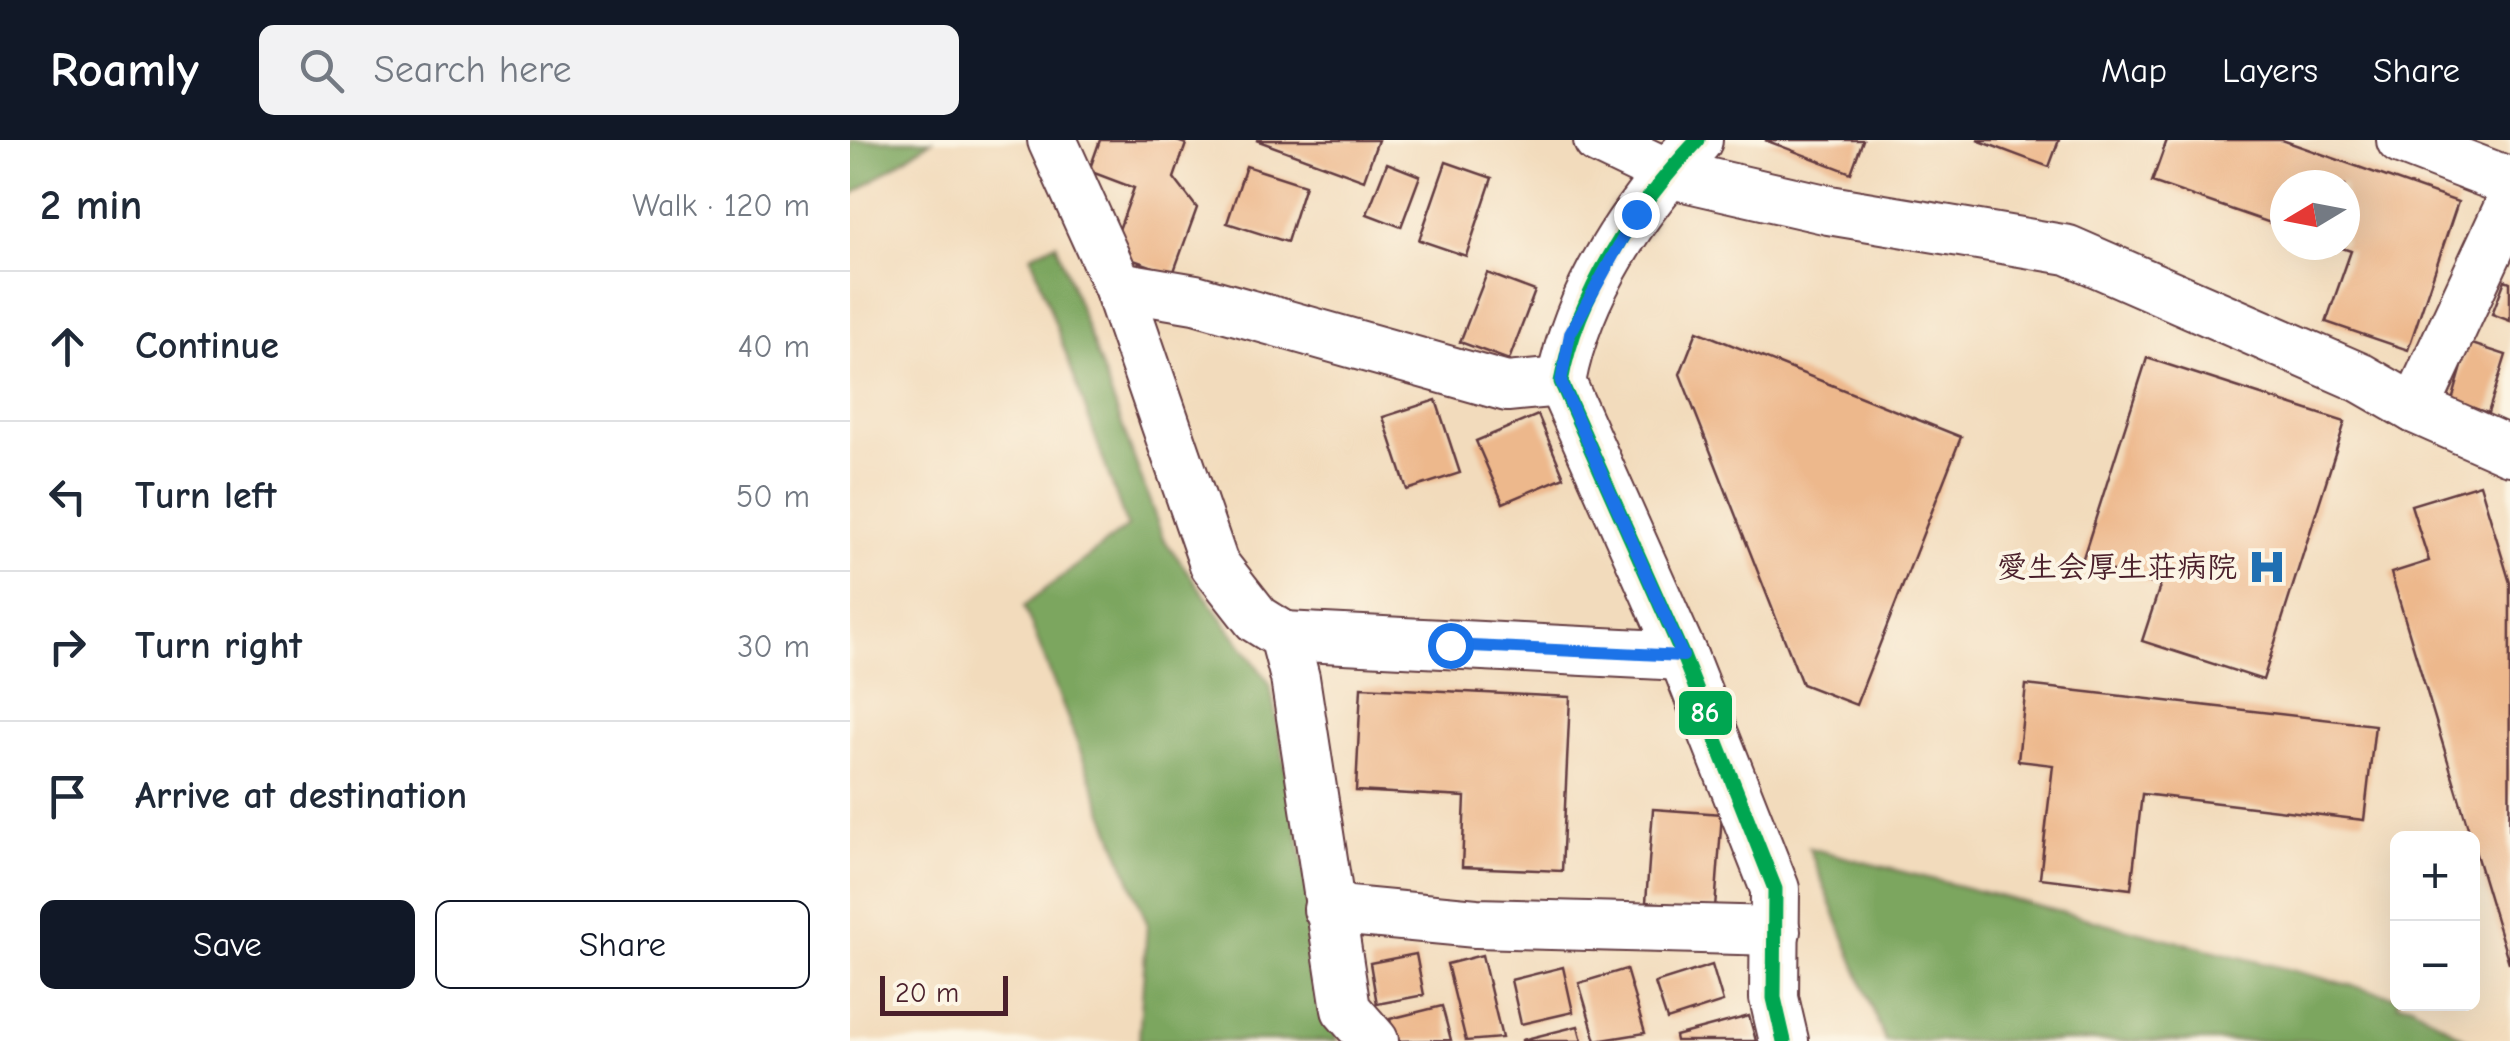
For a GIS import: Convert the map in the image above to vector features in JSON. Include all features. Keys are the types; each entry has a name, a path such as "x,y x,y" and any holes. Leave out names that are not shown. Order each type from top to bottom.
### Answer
{"street":[{"path":"1052,140 1074,179 1118,286 1214,564 1257,618 1284,636 1683,656"},
{"path":"1598,140 1682,156 1829,210 2068,250 2362,378 2416,410 2510,452"},
{"path":"2401,140 2510,182"},
{"path":"1682,156 1636,214 1570,334 1561,382 1683,656 1775,889 1774,998 1784,1041"},
{"path":"2416,410 2510,204"},
{"path":"1118,286 1194,299 1507,387 1561,382"},
{"path":"1284,636 1346,1009 1374,1041"},
{"path":"1328,909 1476,922 1776,930"}],"green space":[{"path":"850,140 932,140 850,196"},
{"path":"1056,243 1163,538 1270,684 1337,1041 1139,1041 1147,923 1024,606 1127,527 1031,255"},
{"path":"1809,848 2390,995 2390,1011 2421,1011 2469,1041 1885,1041"}],"building":[{"path":"1100,140 1174,140 1186,144 1174,178 1197,208 1173,274 1111,252 1134,188 1089,171"},
{"path":"1256,140 1378,140 1364,180"},
{"path":"1765,140 1863,140 1851,173"},
{"path":"1977,140 2059,140 2049,167"},
{"path":"2167,140 2282,140 2458,202 2408,350 2326,322 2348,260 2360,260 2360,170 2270,170 2270,223 2152,182"},
{"path":"1446,162 1492,178 1466,256 1419,240"},
{"path":"1387,163 1420,176 1401,227 1367,214"},
{"path":"1246,166 1305,185 1287,242 1227,223"},
{"path":"1487,273 1535,291 1509,360 1460,342"},
{"path":"2505,280 2510,282 2510,321 2492,314"},
{"path":"1697,331 1961,437 1856,705 1802,684 1680,374"},
{"path":"2469,343 2506,355 2488,413 2452,401"},
{"path":"2147,358 2345,422 2263,680 2142,641 2160,586 2082,561"},
{"path":"1436,400 1460,473 1407,490 1383,417"},
{"path":"1538,415 1564,477 1503,503 1476,441"},
{"path":"2480,484 2510,583 2509,963 2480,867 2480,831 2469,831 2391,573 2429,561 2411,505"},
{"path":"2026,685 2375,725 2364,820 2142,794 2131,889 2040,878 2053,765 2018,761"},
{"path":"1361,687 1570,697 1562,871 1462,867 1465,797 1356,791"},
{"path":"1653,809 1722,814 1715,908 1646,902"},
{"path":"1416,954 1424,995 1377,1004 1370,963"},
{"path":"1482,955 1502,1038 1466,1041 1447,964"},
{"path":"1712,965 1723,1002 1667,1020 1655,983"},
{"path":"1563,967 1573,1012 1521,1024 1511,980"},
{"path":"1626,969 1645,1033 1596,1041 1579,983"},
{"path":"1442,1006 1451,1040 1395,1041 1390,1019"},
{"path":"1749,1016 1756,1041 1676,1041 1675,1036"},
{"path":"1578,1026 1582,1041 1522,1041 1522,1040"}],"transit line":[{"name":"86","path":"1698,140 1652,193 1612,252 1581,315 1561,382 1683,656 1775,889 1774,998 1784,1041"}],"place":[{"name":"愛生会厚生荘病院","path":"2267,567"}],"route":[{"path":"1450,645 1683,656 1561,382 1570,334 1636,214"}]}
